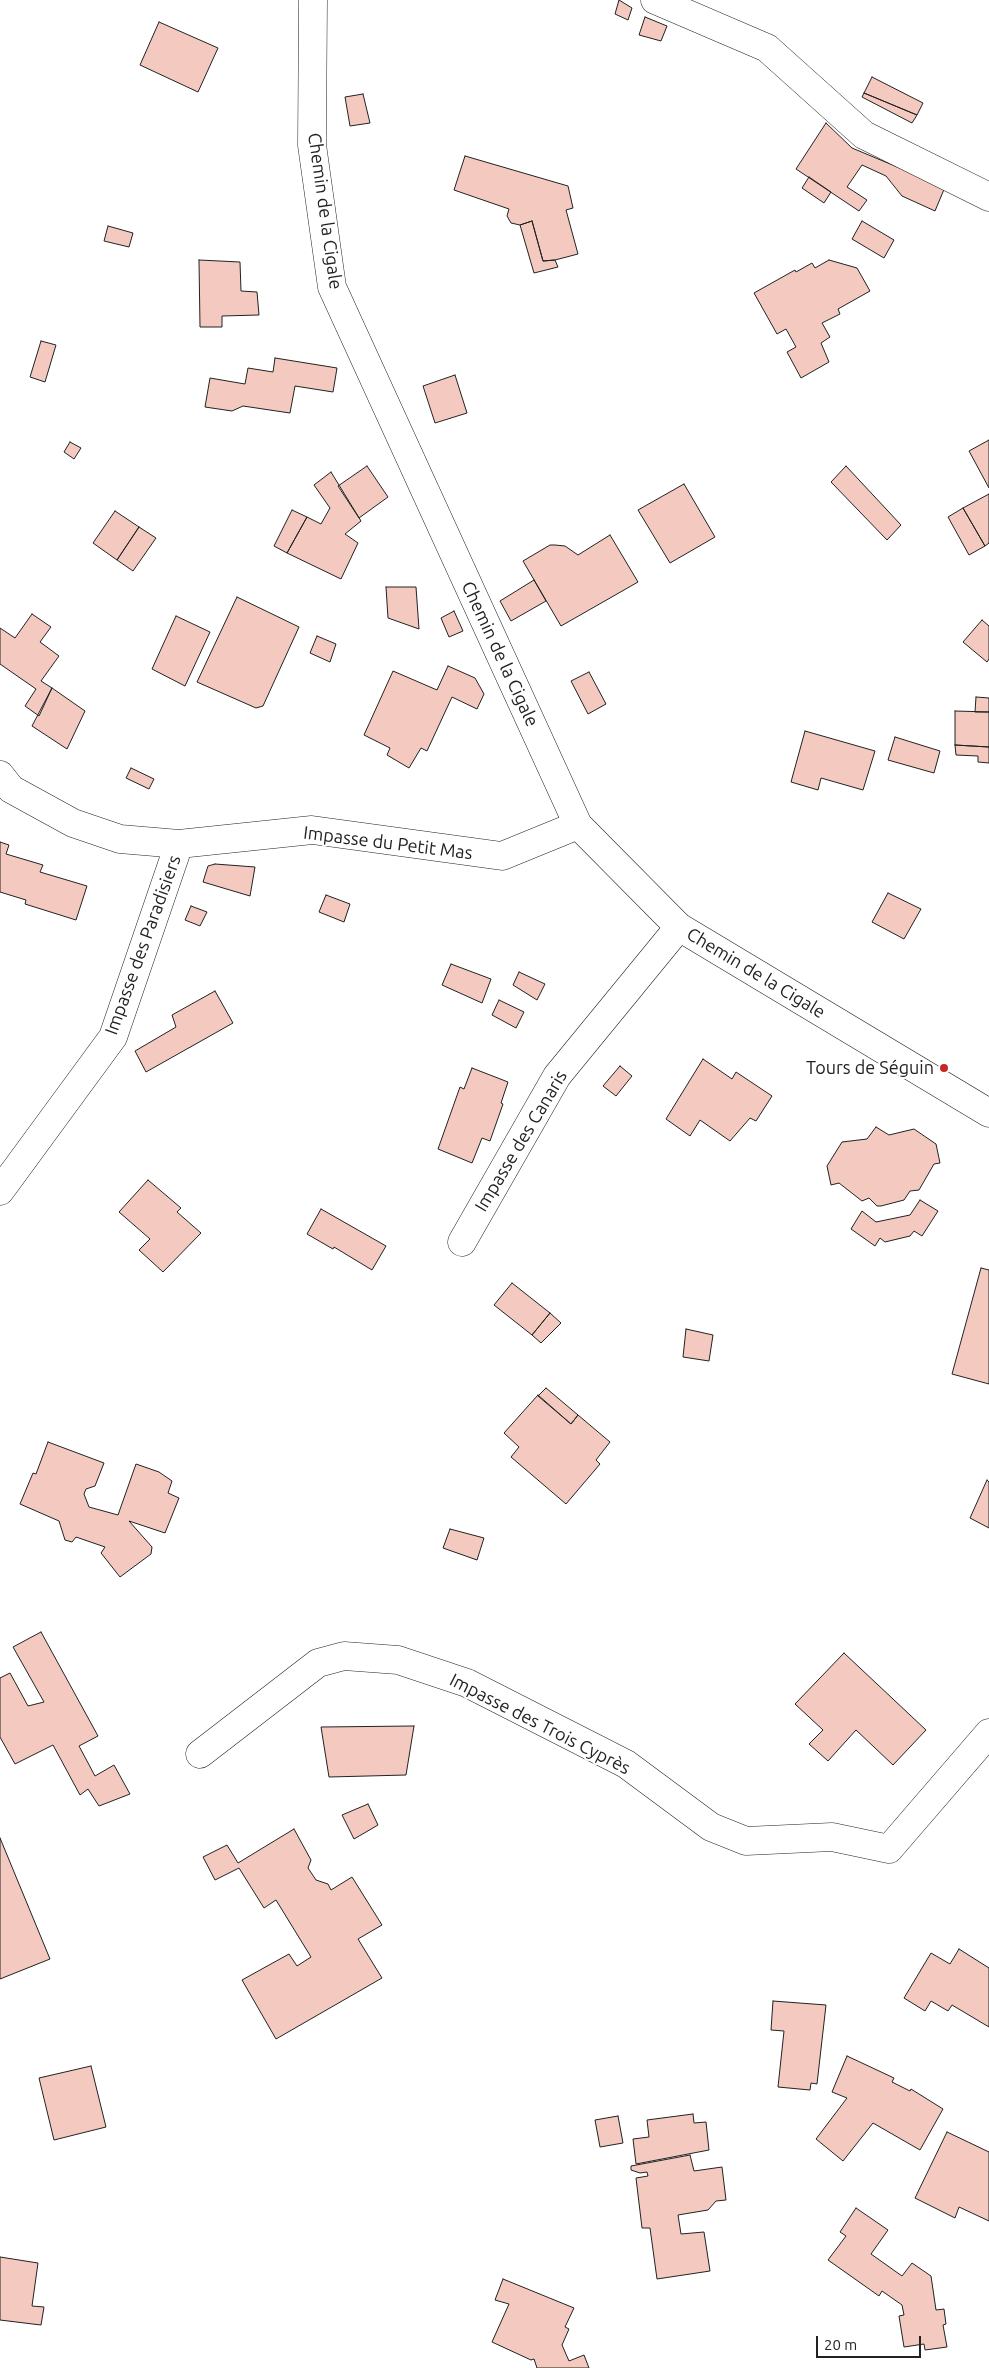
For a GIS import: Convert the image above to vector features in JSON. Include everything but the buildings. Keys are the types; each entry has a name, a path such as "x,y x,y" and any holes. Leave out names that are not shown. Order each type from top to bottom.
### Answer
{"street":[{"name":"Chemin de la Cigale","path":"313,0 312,145 332,288 578,825 679,926 989,1113"},
{"path":"655,0 767,48 864,135 989,196"},
{"name":"Impasse du Petit Mas","path":"0,775 11,789 73,823 120,839 180,844 312,830 502,856 578,825"},
{"name":"Impasse des Paradisiers","path":"0,1191 113,1037 180,844"},
{"name":"Impasse des Canaris","path":"462,1242 557,1076 679,926"},
{"name":"Impasse des Trois Cyprès","path":"200,1754 318,1662 344,1656 398,1660 467,1683 626,1764 711,1827 746,1841 832,1838 889,1849 989,1733"}],"place":[{"name":"Tours de Séguin","path":"944,1068"}]}
